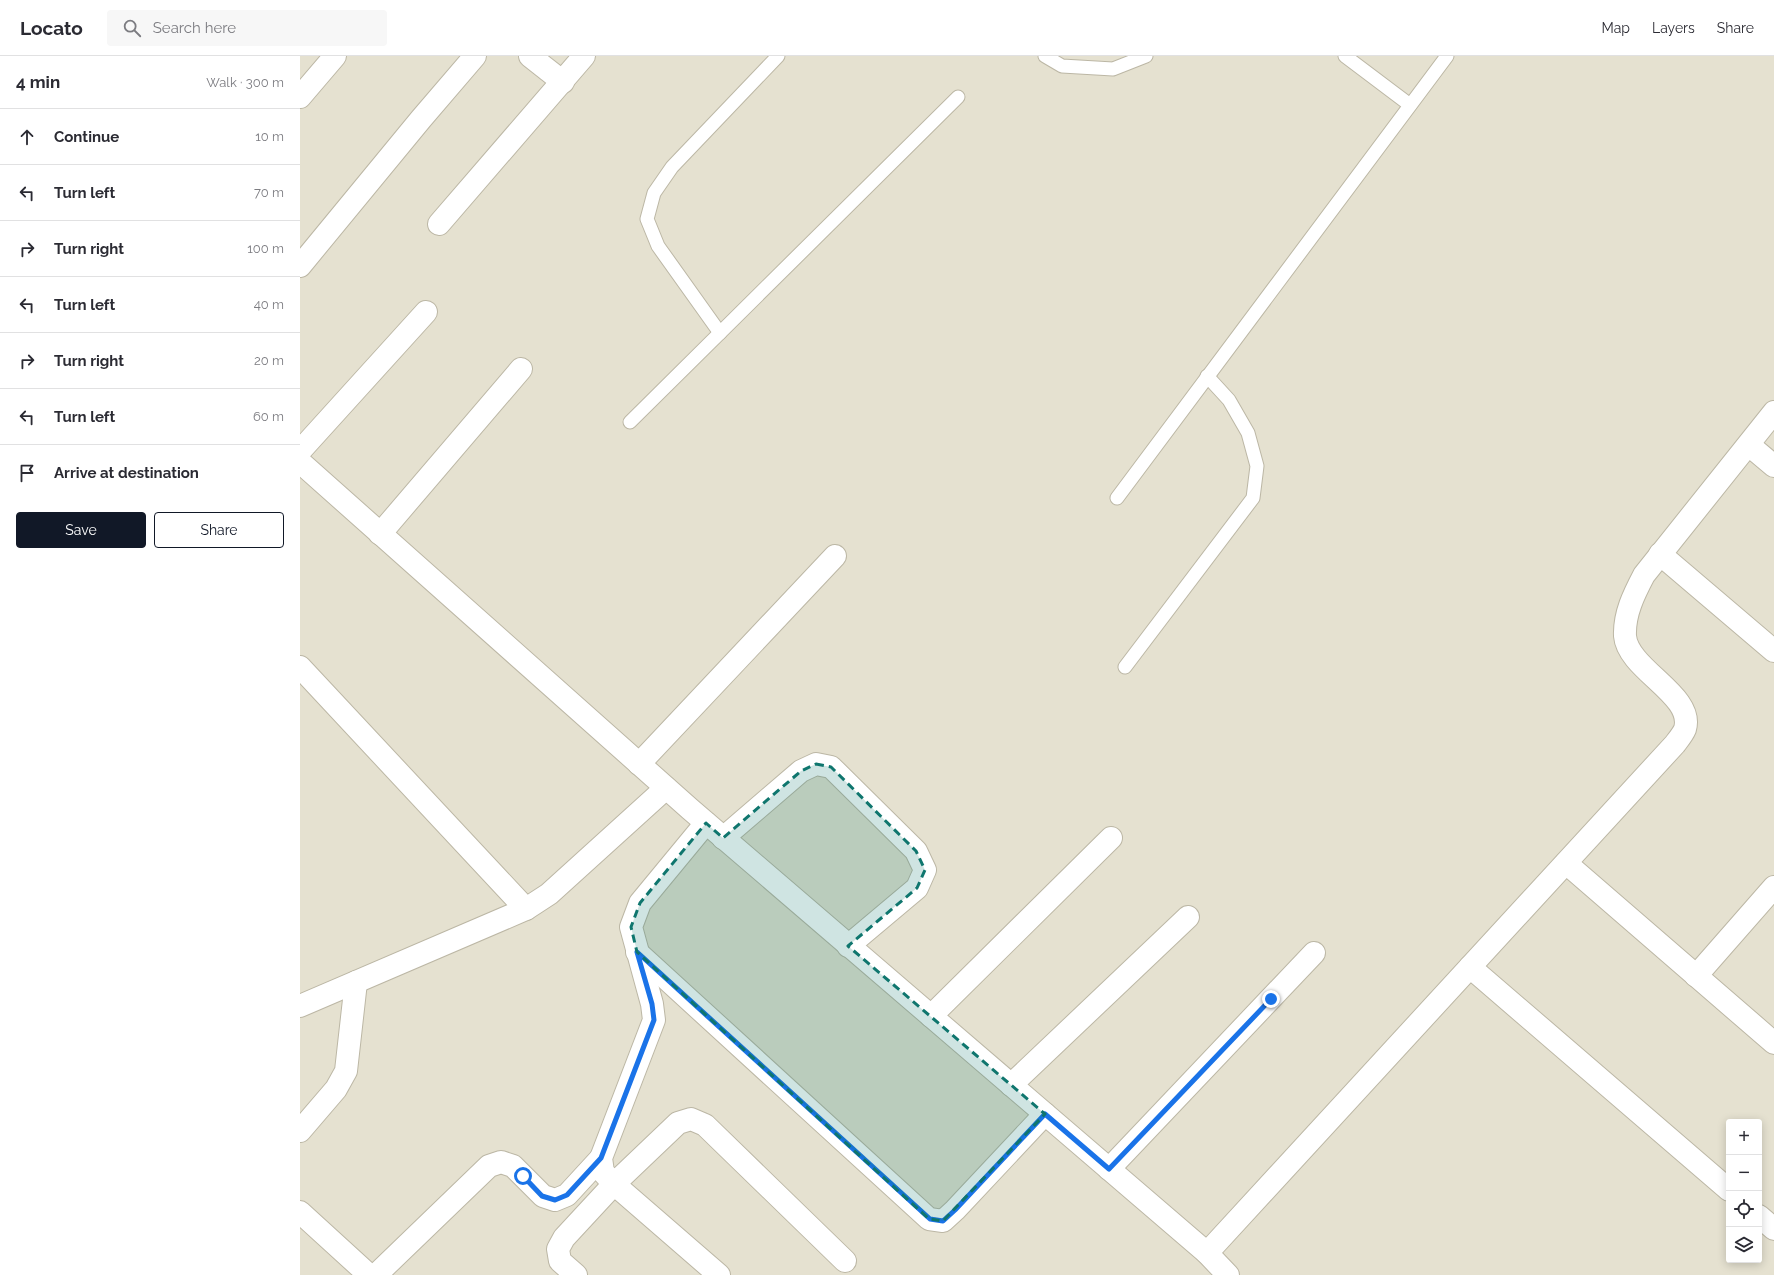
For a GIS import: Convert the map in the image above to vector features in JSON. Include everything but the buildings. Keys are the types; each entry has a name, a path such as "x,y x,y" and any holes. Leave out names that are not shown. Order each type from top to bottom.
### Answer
{"street":[{"path":"300,97 335,56"},
{"path":"300,266 475,56"},
{"path":"530,56 563,82"},
{"path":"439,224 584,56"},
{"path":"300,451 426,312"},
{"path":"380,534 521,369"},
{"path":"1207,1253 1675,744 1685,729 1686,717 1680,704 1632,655 1625,638 1627,618 1634,595 1644,575 1774,412"},
{"path":"1749,445 1774,466"},
{"path":"300,462 723,838 1207,1253 1228,1275"},
{"path":"1660,554 1774,652"},
{"path":"639,764 835,556"},
{"path":"300,667 526,909"},
{"path":"723,838 801,770 816,764 831,767 916,851 925,870 917,888 848,946"},
{"path":"300,1006 526,909 549,894 666,788"},
{"path":"376,1275 489,1166 501,1162 513,1166 542,1196 555,1200 567,1195 601,1158 654,1020 652,1004 631,927 640,903 706,823"},
{"path":"931,1016 1111,838"},
{"path":"1566,863 1774,1043"},
{"path":"1696,976 1774,887"},
{"path":"1011,1085 1188,917"},
{"path":"637,952 930,1219 943,1221 1045,1114"},
{"path":"1109,1169 1314,953"},
{"path":"1470,967 1726,1187"},
{"path":"300,1131 336,1089 346,1071 356,982"},
{"path":"576,1275 560,1261 558,1249 564,1238 614,1184 678,1123 692,1119 705,1125 845,1261"},
{"path":"601,1158 603,1172 614,1184 719,1275"},
{"path":"300,1212 369,1275"},
{"path":"1762,1219 1774,1229"}],"lane":[{"path":"720,333 658,246 647,219 654,193 672,167 778,56"},
{"path":"1045,56 1062,66 1113,69 1146,56"},
{"path":"1345,56 1410,105"},
{"path":"1117,498 1447,56"},
{"path":"630,422 958,97"},
{"path":"1125,667 1253,498 1256,466 1248,433 1229,400 1207,376"}],"highlighted area":[{"path":"816,764 831,767 916,851 925,870 917,888 848,946 1045,1114 943,1221 929,1219 637,952 631,927 640,903 706,823 723,838 801,771"}],"shaded area":[{"path":"300,56 1774,56 1774,1275 300,1275"}],"route":[{"path":"523,1176 542,1196 555,1200 567,1195 601,1158 654,1020 652,1004 637,952 930,1219 943,1221 1045,1114 1109,1169 1271,999"}]}
